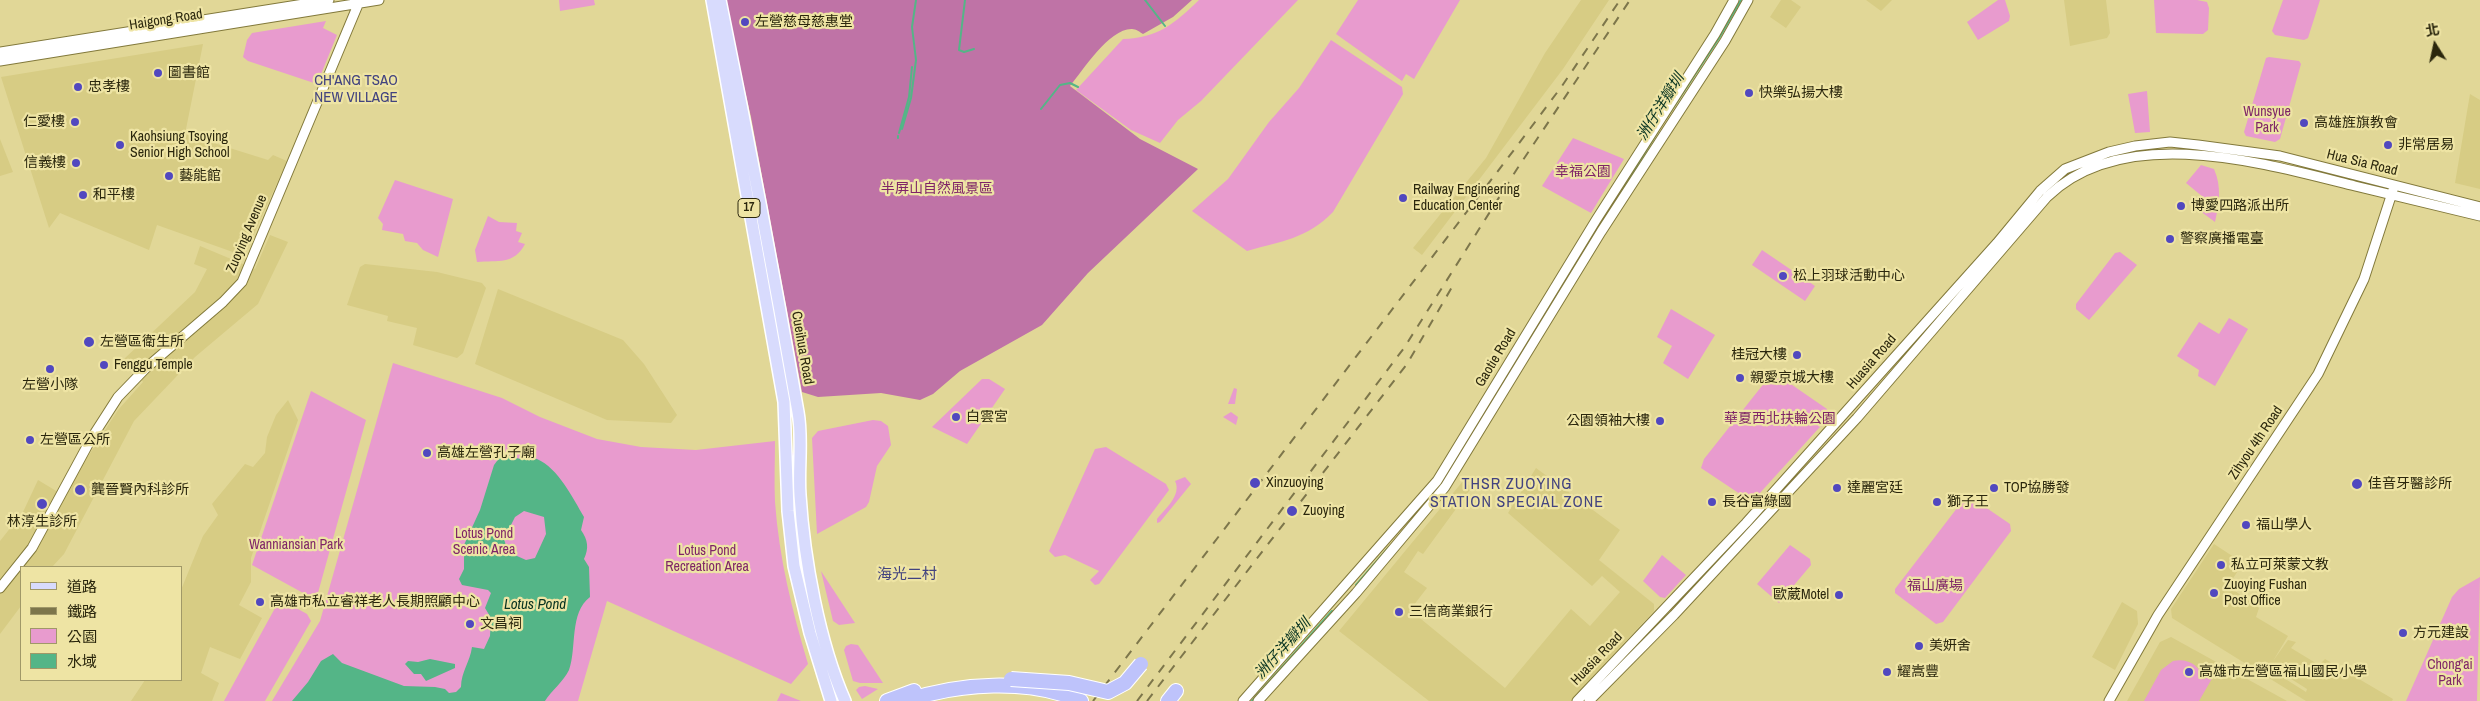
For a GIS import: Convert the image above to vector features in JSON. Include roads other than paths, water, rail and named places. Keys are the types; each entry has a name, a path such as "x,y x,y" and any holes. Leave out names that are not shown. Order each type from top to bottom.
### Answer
{"highway":[{"path":"887,701 917,690 945,683 981,679 1011,679 1074,684 1108,692 1125,683 1141,664"},
{"path":"1011,679 1055,686 1097,701"},
{"path":"905,701 950,690 986,686 1018,687 1047,691 1081,701"},
{"path":"917,701 949,694 1016,695 1051,701"},
{"path":"940,701 973,695"}],"main road":[{"name":"Cueihua Road","path":"712,0 784,402 788,511 794,566 808,626 831,701"},
{"name":"Cueihua Road","path":"720,0 764,216 799,414 800,492 808,563 826,643 845,701"}],"street":[{"name":"Haigong Road","path":"0,61 65,46 329,0"},
{"name":"Haigong Road","path":"0,52 65,46 380,0"},
{"name":"Gaotie Road","path":"1243,701 1437,482 1596,220 1715,34 1734,0"},
{"name":"Gaotie Road","path":"1258,701 1356,593 1446,487 1601,232 1725,41 1748,0"},
{"name":"Zuoying Avenue","path":"0,588 32,548 72,472 112,406 146,368 223,302 242,282 360,2"},
{"name":"Hua Sia Road","path":"1576,701 1746,523 1997,243 2040,191 2065,169 2109,152 2170,142 2273,155 2480,207"},
{"name":"Hua Sia Road","path":"1588,701 1674,615 1857,418 2043,200 2063,183 2086,169 2112,161 2170,154 2264,165 2480,216"},
{"name":"Zihyou 4th Road","path":"2110,701 2158,616 2318,374 2364,279 2394,185"}],"water":[{"name":"Lotus Pond","path":"510,455 517,458 534,458 545,463 564,484 584,517 581,530 587,544 584,559 589,567 590,597 583,604 576,621 569,670 545,701 292,701 308,682 321,661 333,654 342,663 404,686 435,687 445,689 449,693 456,692 461,687 462,677 472,647 484,649 490,636 491,618 485,608 491,593 488,590 462,585 459,579 464,569 464,545 480,510 494,465 500,457","holes":["524,511 544,517 546,534 535,558 526,560 508,552 504,539 515,517"]},
{"path":"430,659 455,664 455,668 426,681 421,674 414,674 405,664 408,661 418,662"}],"waterway":[{"path":"902,129 911,98 916,60 912,27 916,0"},
{"path":"965,0 959,50 964,52 974,49"},
{"path":"1145,0 1165,26"},
{"name":"洲仔洋瓣圳","path":"1665,120 1719,38 1741,0"},
{"path":"899,133 909,97 912,67"},
{"path":"1041,109 1060,85 1070,83 1078,87"},
{"name":"洲仔洋瓣圳","path":"1602,223 1658,131"},
{"name":"洲仔洋瓣圳","path":"1356,585 1389,547"},
{"name":"洲仔洋瓣圳","path":"1252,701 1332,611"}],"railway":[{"path":"1093,701 1517,146 1562,86 1620,0"},
{"path":"1137,701 1404,348 1517,169 1630,0"},
{"path":"1147,701 1407,364 1455,282"}],"place":[{"name":"左營慈母慈惠堂","path":"745,22"},
{"name":"圖書館","path":"158,73"},
{"name":"忠孝樓","path":"78,87"},
{"name":"快樂弘揚大樓","path":"1749,93"},
{"name":"仁愛樓","path":"75,122"},
{"name":"高雄旌旗教會","path":"2304,123"},
{"name":"Kaohsiung Tsoying Senior High School","path":"120,145"},
{"name":"非常居易","path":"2388,145"},
{"name":"信義樓","path":"76,163"},
{"name":"藝能館","path":"169,176"},
{"name":"和平樓","path":"83,195"},
{"name":"Railway Engineering Education Center","path":"1403,198"},
{"name":"博愛四路派出所","path":"2181,206"},
{"name":"警察廣播電臺","path":"2170,239"},
{"name":"松上羽球活動中心","path":"1783,276"},
{"name":"左營區衛生所","path":"89,342"},
{"name":"桂冠大樓","path":"1797,355"},
{"name":"Fenggu Temple","path":"104,365"},
{"name":"左營小隊","path":"50,369"},
{"name":"親愛京城大樓","path":"1740,378"},
{"name":"白雲宮","path":"956,417"},
{"name":"公園領袖大樓","path":"1660,421"},
{"name":"左營區公所","path":"30,440"},
{"name":"高雄左營孔子廟","path":"427,453"},
{"name":"Xinzuoying","path":"1255,483"},
{"name":"佳音牙醫診所","path":"2357,484"},
{"name":"達麗宮廷","path":"1837,488"},
{"name":"TOP協勝發","path":"1994,488"},
{"name":"龔晉賢內科診所","path":"80,490"},
{"name":"長谷富綠國","path":"1712,502"},
{"name":"獅子王","path":"1937,502"},
{"name":"林淳生診所","path":"42,504"},
{"name":"Zuoying","path":"1292,511"},
{"name":"福山學人","path":"2246,525"},
{"name":"私立可萊蒙文教","path":"2221,565"},
{"name":"Zuoying Fushan Post Office","path":"2214,593"},
{"name":"歐葳Motel","path":"1839,595"},
{"name":"高雄市私立睿祥老人長期照顧中心","path":"260,602"},
{"name":"三信商業銀行","path":"1399,612"},
{"name":"文昌祠","path":"470,624"},
{"name":"方元建設","path":"2403,633"},
{"name":"美妍舍","path":"1919,646"},
{"name":"耀嵩豐","path":"1887,672"},
{"name":"高雄市左營區福山國民小學","path":"2189,672"}],"district":[{"name":"CH'ANG TSAO NEW VILLAGE","path":"356,90"},
{"name":"THSR ZUOYING STATION SPECIAL ZONE","path":"1517,494"},
{"name":"海光二村","path":"907,575"}],"park label":[{"name":"Wunsyue Park","path":"2267,120"},
{"name":"幸福公園","path":"1583,172"},
{"name":"半屏山自然風景區","path":"937,189"},
{"name":"華夏西北扶輪公園","path":"1780,419"},
{"name":"Lotus Pond Scenic Area","path":"484,542"},
{"name":"Wanniansian Park","path":"296,545"},
{"name":"Lotus Pond Recreation Area","path":"707,560"},
{"name":"福山廣場","path":"1935,586"},
{"name":"Chong'ai Park","path":"2450,674"}]}
